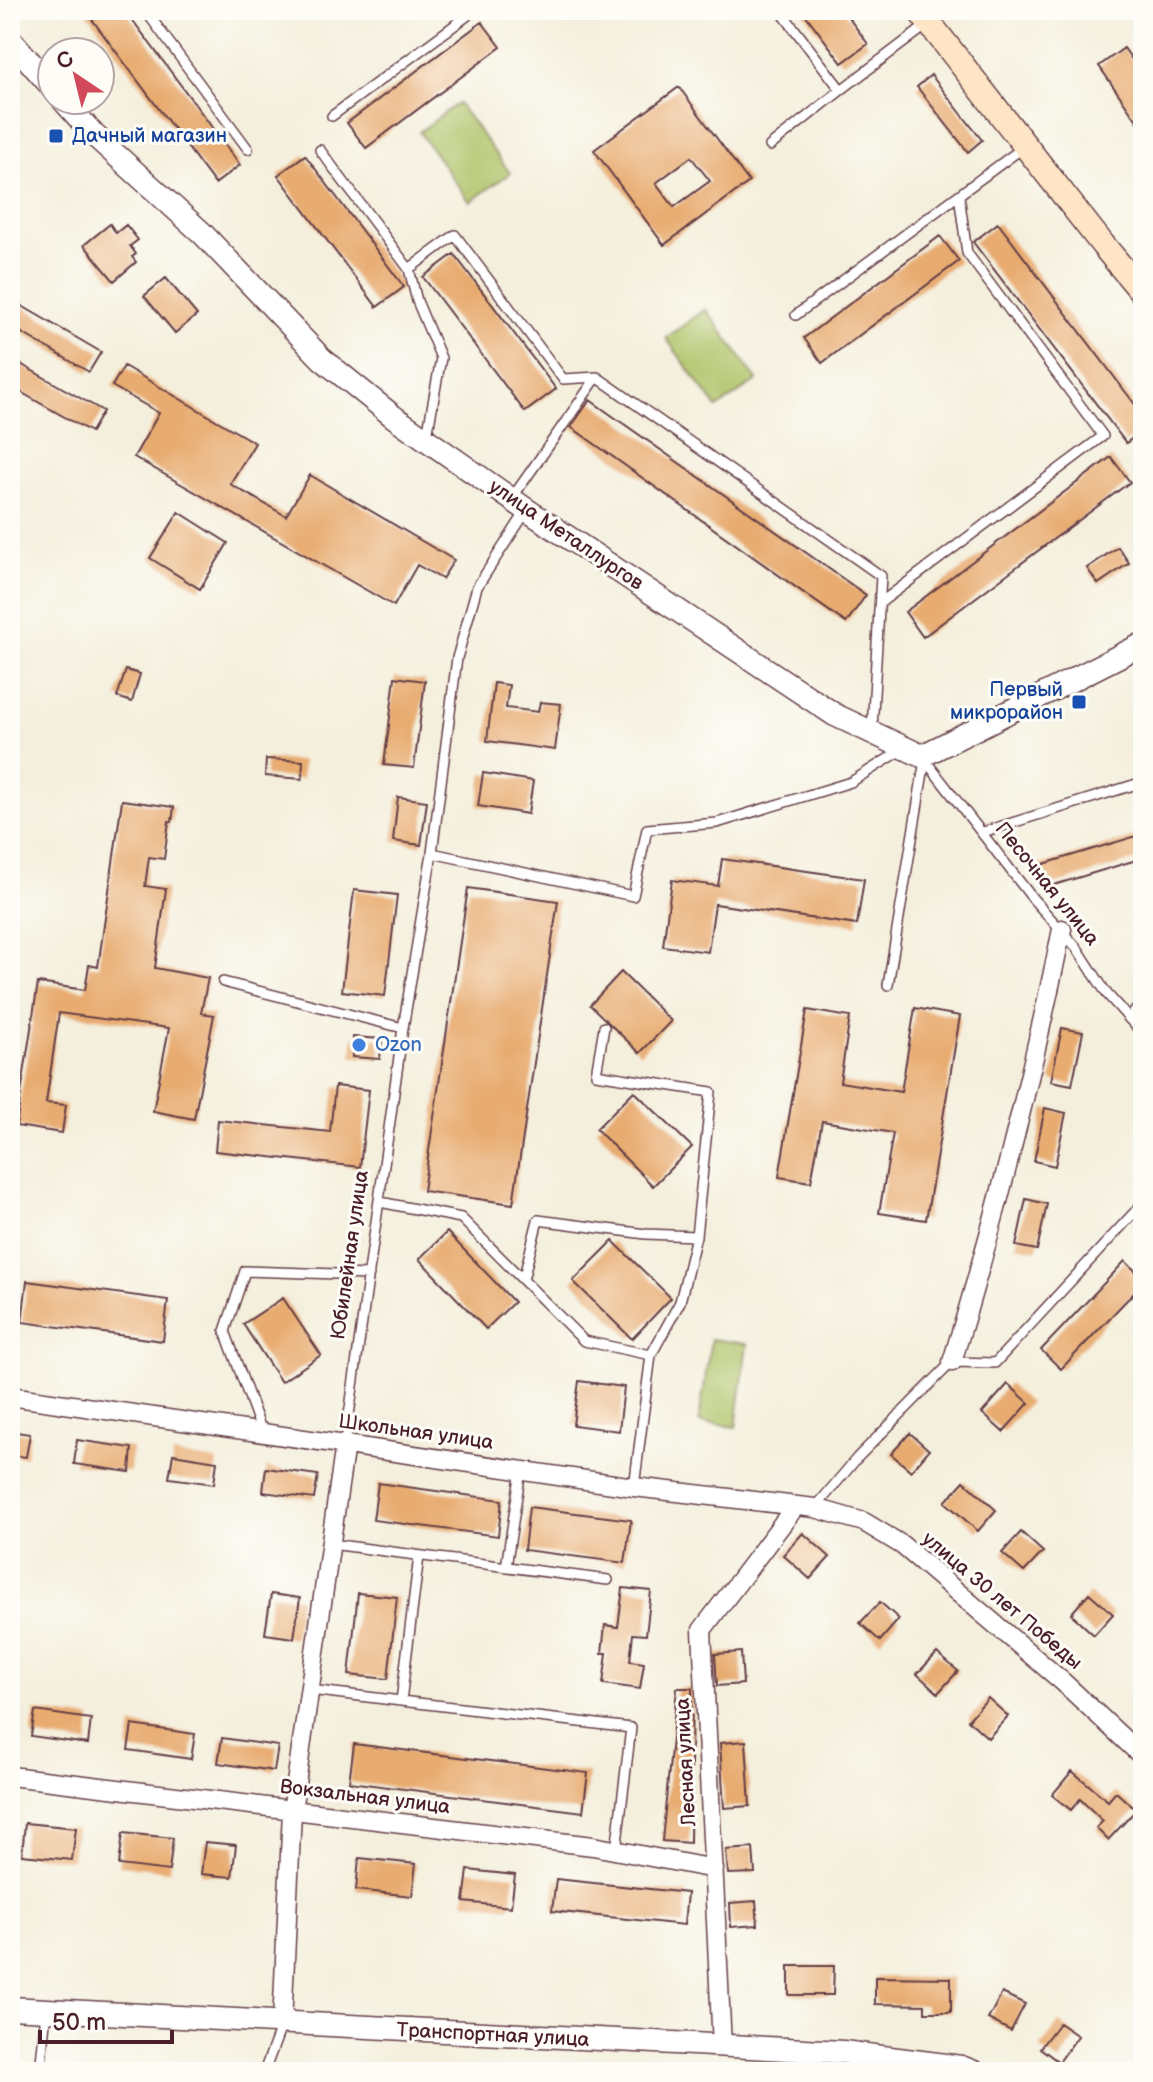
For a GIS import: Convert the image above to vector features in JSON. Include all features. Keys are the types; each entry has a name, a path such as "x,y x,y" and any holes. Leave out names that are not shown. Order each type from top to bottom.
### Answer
{"main road":[{"path":"924,17 1143,293"}],"street":[{"path":"10,39 36,69"},
{"name":"улица Металлургов","path":"77,116 202,233 322,359 426,439 835,715 917,755"},
{"path":"917,755 1143,644"},
{"path":"952,1362 988,1243 1033,1071 1062,929"},
{"name":"Школьная улица","path":"10,1396 634,1487 815,1508"},
{"name":"Юбилейная улица","path":"282,2024 292,1811 345,1444"},
{"name":"Лесная улица","path":"722,2047 702,1630 795,1507"},
{"name":"улица 30 лет Победы","path":"815,1508 864,1522 902,1545 1063,1682 1143,1757"},
{"name":"Вокзальная улица","path":"10,1776 593,1846 714,1869"},
{"name":"Транспортная улица","path":"10,2008 843,2052 961,2067 974,2072"}],"lane":[{"path":"145,10 248,149"},
{"path":"332,116 467,16 463,10"},
{"path":"780,10 841,90"},
{"path":"1135,10 1143,21"},
{"path":"770,146 841,90 924,17"},
{"path":"796,315 1025,146"},
{"path":"320,150 409,269 417,301 441,358 426,439"},
{"path":"880,603 1103,436 967,253 959,195"},
{"path":"409,269 455,235 563,379 597,377 881,576 871,733"},
{"name":"Юбилейная улица","path":"345,1444 403,1028 432,853 457,658 477,587 519,504 597,377"},
{"path":"432,853 633,896 647,829 717,823 851,782 917,755 888,985"},
{"name":"Песочная улица","path":"917,755 983,832 1033,899 1062,929 1107,994 1143,1034"},
{"path":"983,832 1143,782"},
{"path":"223,982 403,1028"},
{"path":"1129,1019 1143,1001"},
{"path":"604,1027 596,1074 711,1092 696,1236 680,1302 651,1355 634,1487"},
{"path":"380,1202 461,1218 584,1341 651,1355"},
{"path":"815,1508 857,1458 952,1362 995,1363 1143,1203"},
{"path":"523,1280 538,1220 646,1234 696,1236"},
{"path":"262,1432 225,1331 245,1271 369,1275"},
{"path":"506,1567 521,1470"},
{"path":"331,1544 608,1580"},
{"path":"401,1701 419,1556"},
{"path":"310,1690 631,1728 616,1851"},
{"path":"40,2072 47,2010"},
{"path":"264,2072 282,2024"}],"green space":[{"path":"458,103 510,173 470,202 419,132"},
{"path":"706,309 757,380 717,408 666,338"},
{"path":"711,1339 747,1344 736,1427 699,1422"}],"building":[{"path":"85,10 125,10 240,165 215,184 116,51 116,36 104,36"},
{"path":"802,10 843,10 868,44 842,63"},
{"path":"482,22 501,47 366,148 347,123"},
{"path":"1124,48 1143,75 1143,129 1099,66"},
{"path":"931,75 982,140 968,152 917,87"},
{"path":"679,87 749,182 664,245 594,150","holes":["691,157 710,181 674,207 656,183"]},
{"path":"305,155 404,287 377,307 278,175"},
{"path":"998,223 1143,415 1143,430 1126,443 973,242"},
{"path":"110,224 116,233 126,225 138,240 130,246 136,254 132,257 136,262 114,281 84,245"},
{"path":"940,236 959,261 822,363 804,338"},
{"path":"454,254 556,389 525,412 423,277"},
{"path":"166,278 197,315 175,333 144,296"},
{"path":"10,299 101,352 89,372 10,326"},
{"path":"10,358 103,411 91,432 10,386"},
{"path":"124,366 255,443 230,484 286,516 310,475 454,560 442,579 417,565 394,606 134,457 159,413 112,386"},
{"path":"590,400 866,595 846,623 571,427"},
{"path":"1111,457 1130,482 923,637 905,612"},
{"path":"179,512 228,543 200,589 150,558"},
{"path":"1118,547 1129,563 1098,584 1087,568"},
{"path":"126,670 140,674 132,702 117,697"},
{"path":"395,677 425,681 414,768 384,765"},
{"path":"494,683 509,685 506,708 538,712 540,702 561,704 555,750 487,741"},
{"path":"266,759 303,761 302,779 265,776"},
{"path":"483,773 533,781 528,814 478,806"},
{"path":"398,797 427,801 421,845 393,841"},
{"path":"122,800 174,807 164,859 149,857 145,886 166,889 155,968 208,978 201,1013 214,1015 194,1119 153,1111 169,1028 59,1013 46,1103 66,1105 62,1133 16,1126 38,983 85,990 89,965 98,967"},
{"path":"1143,834 1143,858 1044,888 1037,866"},
{"path":"722,859 864,879 857,925 715,904 708,952 663,946 672,880 718,886"},
{"path":"468,888 558,901 513,1204 423,1191"},
{"path":"354,890 397,895 385,996 342,991"},
{"path":"621,972 671,1021 640,1053 590,1005"},
{"path":"915,1008 960,1016 926,1220 879,1213 893,1133 822,1121 811,1182 779,1177 807,1010 850,1017 840,1082 901,1092"},
{"path":"1062,1028 1083,1032 1072,1085 1051,1081"},
{"path":"353,1037 382,1039 380,1059 352,1057"},
{"path":"335,1086 369,1090 360,1167 215,1151 218,1120 330,1132"},
{"path":"634,1091 692,1147 653,1186 596,1129"},
{"path":"1045,1108 1066,1113 1055,1166 1034,1161"},
{"path":"1026,1199 1047,1204 1037,1250 1016,1246"},
{"path":"447,1232 514,1302 486,1329 419,1259"},
{"path":"613,1241 671,1298 632,1339 573,1281"},
{"path":"1125,1261 1143,1278 1143,1283 1061,1369 1041,1350"},
{"path":"27,1281 168,1300 163,1341 22,1322"},
{"path":"283,1298 321,1355 281,1382 243,1324"},
{"path":"579,1381 624,1387 619,1431 573,1425"},
{"path":"1008,1384 1029,1403 1003,1432 982,1413"},
{"path":"10,1431 30,1434 26,1457 10,1455"},
{"path":"910,1433 929,1450 911,1471 891,1454"},
{"path":"77,1440 132,1448 130,1472 74,1464"},
{"path":"173,1454 217,1461 214,1484 169,1478"},
{"path":"266,1468 318,1475 314,1499 263,1492"},
{"path":"964,1481 996,1510 978,1531 945,1502"},
{"path":"378,1483 502,1500 498,1536 373,1520"},
{"path":"529,1507 631,1520 625,1563 524,1550"},
{"path":"1021,1532 1043,1552 1024,1572 1002,1553"},
{"path":"803,1533 830,1557 810,1579 783,1555"},
{"path":"623,1588 651,1591 646,1635 633,1634 630,1661 644,1663 640,1689 603,1684 607,1653 602,1653 605,1625 618,1627"},
{"path":"358,1593 397,1597 388,1679 349,1675"},
{"path":"1089,1593 1113,1614 1094,1635 1071,1614"},
{"path":"271,1594 300,1598 294,1638 265,1634"},
{"path":"880,1602 899,1619 880,1641 860,1623"},
{"path":"741,1652 743,1684 717,1686 715,1654"},
{"path":"937,1653 958,1671 938,1693 917,1674"},
{"path":"677,1688 692,1688 690,1843 662,1841"},
{"path":"988,1698 1008,1716 988,1738 968,1720"},
{"path":"35,1711 91,1719 88,1744 31,1736"},
{"path":"132,1725 195,1734 191,1759 128,1750"},
{"path":"222,1738 278,1746 274,1771 218,1763"},
{"path":"746,1741 750,1806 724,1808 720,1743"},
{"path":"354,1744 588,1773 583,1812 349,1782"},
{"path":"1072,1771 1108,1801 1116,1792 1136,1810 1108,1840 1096,1828 1103,1821 1080,1799 1071,1810 1052,1795"},
{"path":"25,1823 76,1828 72,1860 22,1855"},
{"path":"123,1833 173,1838 169,1871 119,1865"},
{"path":"205,1842 236,1845 232,1877 201,1874"},
{"path":"753,1848 755,1873 728,1874 726,1850"},
{"path":"359,1858 416,1864 412,1896 356,1890"},
{"path":"468,1870 515,1875 511,1907 464,1902"},
{"path":"556,1879 687,1893 684,1925 552,1911"},
{"path":"756,1901 758,1925 731,1927 730,1903"},
{"path":"789,1966 834,1966 833,1995 789,1995"},
{"path":"875,1977 951,1978 951,2012 925,2012 925,2005 875,2004"},
{"path":"1002,1993 1025,2004 1011,2031 988,2019"},
{"path":"1059,2023 1078,2036 1059,2062 1040,2048"}],"place":[{"name":"Дачный магазин","path":"56,136"},
{"name":"Первый микрорайон","path":"1079,702"},
{"name":"Ozon","path":"359,1045"}]}
